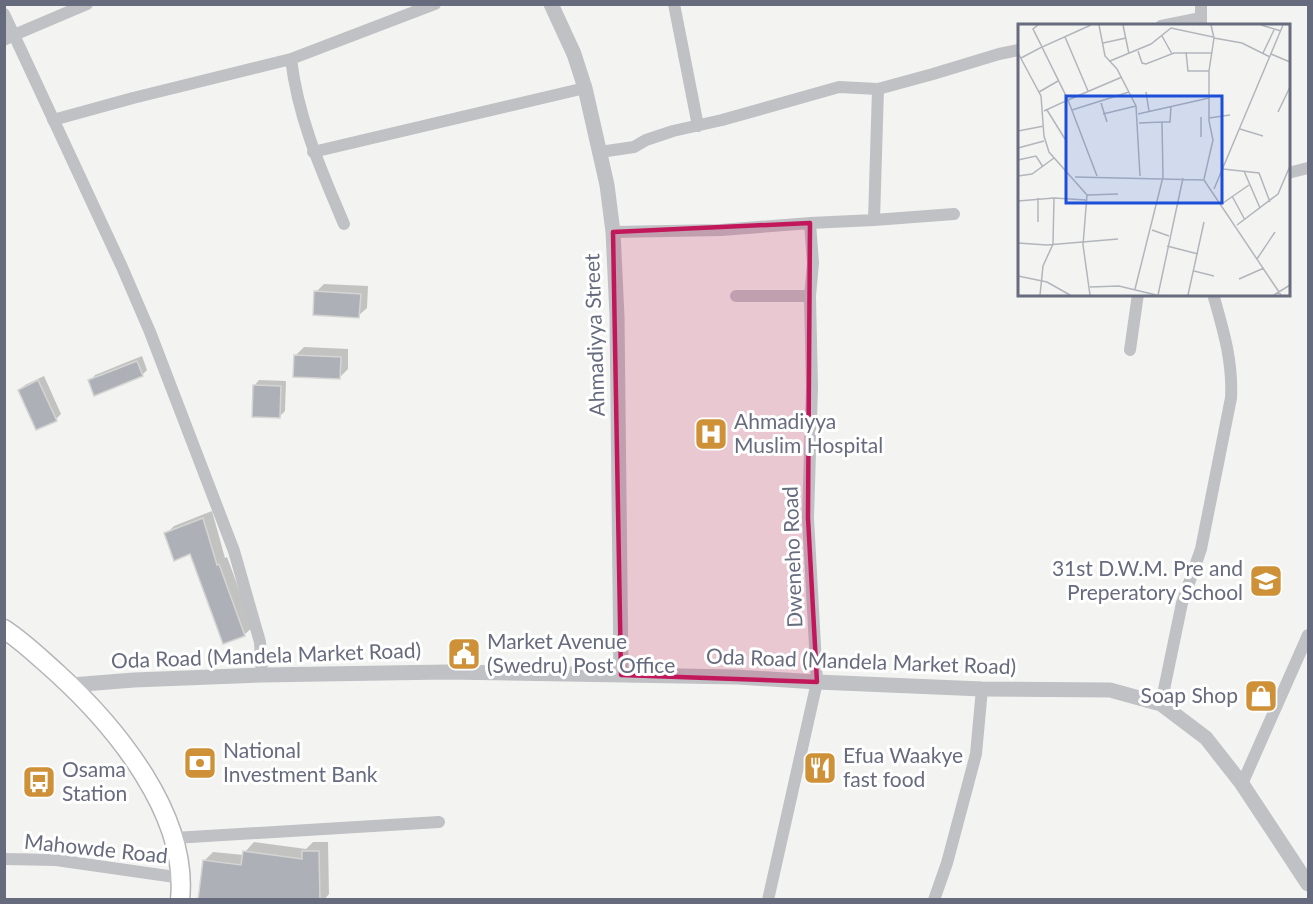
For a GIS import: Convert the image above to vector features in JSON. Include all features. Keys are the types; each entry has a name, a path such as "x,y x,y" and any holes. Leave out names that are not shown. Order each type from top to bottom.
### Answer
{"main road":[{"path":"4,629 21,640 71,685 111,728 139,768 159,803 174,838 182,878 180,900"}],"street":[{"path":"9,38 87,4"},
{"path":"53,120 291,59 435,4"},
{"name":"Ahmadiyya Street","path":"551,4 574,54 585,88 600,152 613,232 617,316 621,675"},
{"path":"674,4 698,126"},
{"path":"1181,24 1201,22 1201,4"},
{"path":"4,14 9,38 53,120 150,332 234,551 260,642 262,675"},
{"path":"600,152 622,150 673,131 839,87 878,89 1018,50"},
{"path":"291,59 294,84 313,152 344,224"},
{"path":"313,152 585,88"},
{"path":"874,220 878,89"},
{"path":"1289,173 1308,168"},
{"path":"613,232 721,230 954,214"},
{"name":"Dweneho Road","path":"768,900 817,682 808,518 812,387 810,296 813,264 810,223"},
{"path":"736,296 810,296"},
{"path":"1130,350 1138,296"},
{"path":"1161,704 1182,603 1202,549 1231,398 1233,376 1214,296"},
{"path":"1242,784 1308,634"},
{"name":"Oda Road (Mandela Market Road)","path":"71,685 262,675 446,672 736,676 982,689 1110,690 1161,704 1206,738 1242,784 1308,884"},
{"path":"934,900 947,863 976,753 982,689"},
{"path":"174,838 439,822"},
{"name":"Mahowde Road","path":"4,859 56,860 182,878"}],"highlighted area":[{"path":"810,223 808,518 817,682 621,675 613,232"}],"building":[{"path":"314,291 361,294 359,318 313,315"},
{"path":"294,355 341,357 340,379 293,377"},
{"path":"137,361 143,376 94,396 88,380"},
{"path":"38,380 57,421 36,430 18,390"},
{"path":"253,385 281,386 280,418 252,417"},
{"path":"203,518 217,565 219,564 245,636 223,644 190,554 174,561 164,533"},
{"path":"243,851 302,859 302,851 319,851 320,900 198,900 203,860 241,865"}],"place":[{"name":"Ahmadiyya Muslim Hospital","path":"711,434"},
{"name":"31st D.W.M. Pre and Preperatory School","path":"1266,581"},
{"name":"Market Avenue (Swedru) Post Office","path":"464,654"},
{"name":"Soap Shop","path":"1261,696"},
{"name":"National Investment Bank","path":"200,763"},
{"name":"Efua Waakye fast food","path":"820,768"},
{"name":"Osama Station","path":"39,782"}]}
